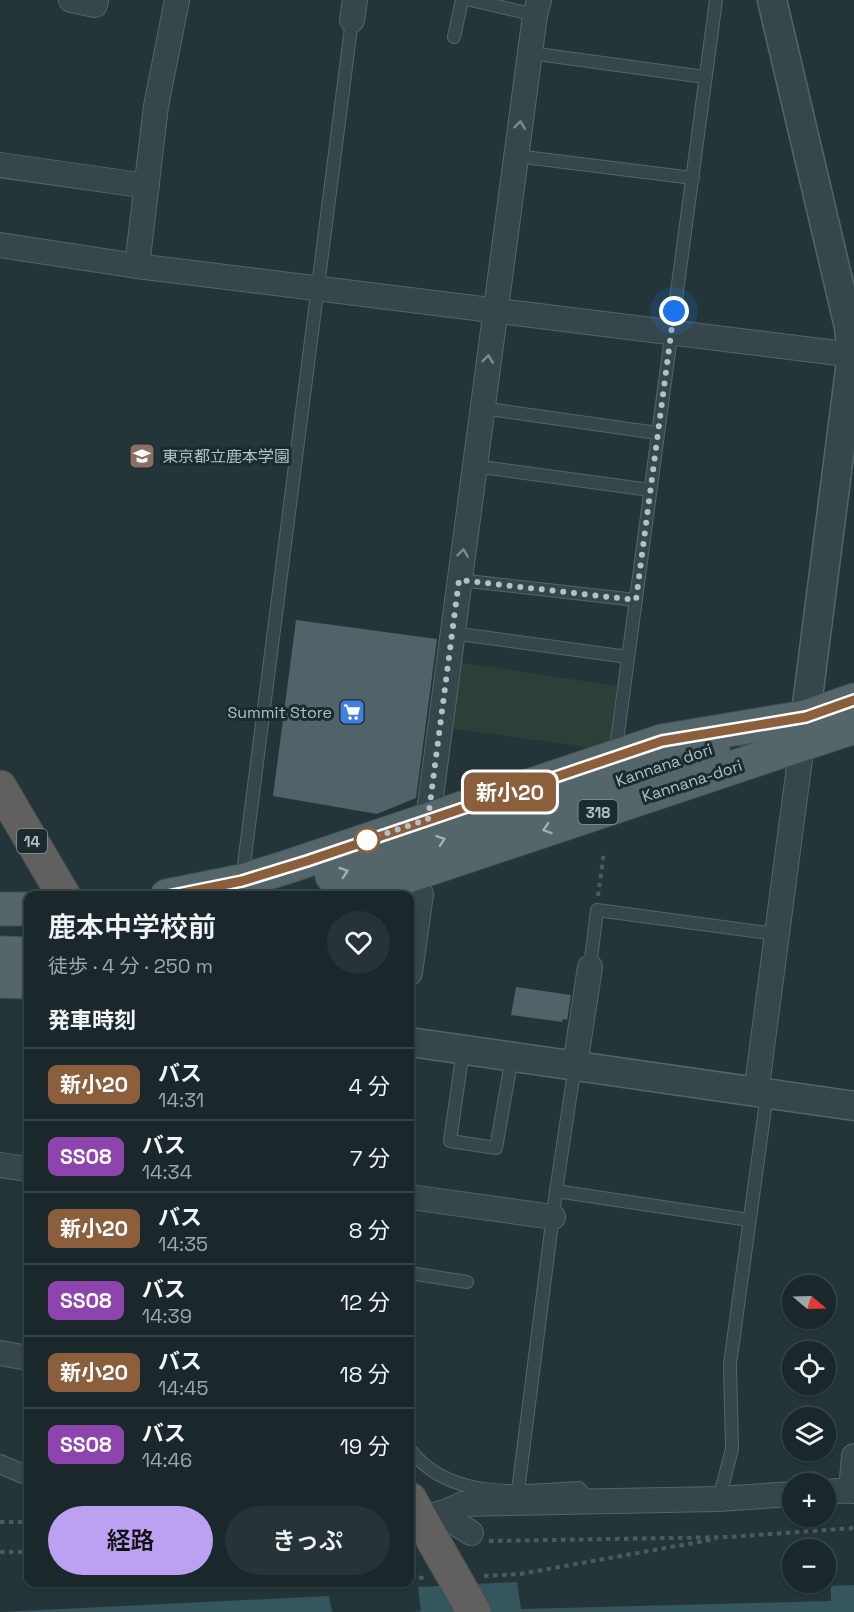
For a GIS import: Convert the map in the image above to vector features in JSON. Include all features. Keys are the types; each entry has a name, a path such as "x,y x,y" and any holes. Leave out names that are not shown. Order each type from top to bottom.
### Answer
{"highway":[{"name":"14","path":"0,787 61,891"},
{"path":"422,1519 474,1612"}],"main road":[{"name":"Kannana dori","path":"369,891 402,883 804,731 854,700"},
{"name":"318","path":"804,731 854,727"},
{"path":"249,891 428,819 662,741 804,731"},
{"path":"402,883 648,819 724,786 804,731"},
{"name":"Kannana dori","path":"249,891 402,883"},
{"path":"0,909 24,909"},
{"path":"0,929 24,929"},
{"path":"0,953 24,954"},
{"path":"0,981 24,982"}],"street":[{"path":"71,0 95,5 96,0"},
{"path":"137,266 156,106 177,0"},
{"path":"762,1094 775,934 853,352 772,0"},
{"path":"428,819 494,309 537,7"},
{"path":"0,165 147,186"},
{"path":"0,245 137,266 494,309 670,334 853,352"},
{"path":"575,1065 590,967"},
{"path":"414,1043 854,1106"},
{"path":"0,1165 24,1168"},
{"path":"414,1198 553,1217"},
{"path":"0,1353 24,1357"},
{"path":"836,1491 852,1490 854,1456"},
{"path":"0,1464 24,1474"},
{"path":"422,1519 463,1504 719,1499 782,1495"},
{"path":"422,1519 477,1537"}],"lane":[{"path":"454,37 462,0"},
{"path":"471,0 537,7"},
{"path":"617,741 716,0"},
{"path":"249,891 316,287 353,10"},
{"path":"530,53 705,77"},
{"path":"516,156 693,178"},
{"path":"482,408 657,433"},
{"path":"474,466 650,490"},
{"path":"459,580 636,600"},
{"path":"452,633 628,657"},
{"path":"590,967 597,910 775,934"},
{"path":"463,1050 450,1141 496,1148 512,1057"},
{"path":"518,1491 556,1191 575,1065"},
{"path":"719,1499 732,1449 730,1364 749,1220 762,1094"},
{"path":"556,1191 749,1220"},
{"path":"414,1274 467,1282"},
{"path":"414,1453 440,1475 480,1490 579,1488 590,1500"}],"path":[{"path":"597,910 604,852"},
{"path":"0,1522 24,1522"},
{"path":"477,1537 729,1537 854,1528"},
{"path":"476,1576 520,1574 729,1537"},
{"path":"0,1552 24,1552"},
{"path":"414,1577 433,1578"}],"green space":[{"path":"457,662 617,686 609,750 448,728"}],"water":[{"path":"517,1582 521,1609 831,1601 831,1593 836,1593 836,1586 854,1585 854,1612 412,1612 421,1611 418,1587"},
{"path":"329,1596 332,1612 0,1612"}],"building":[{"path":"296,620 437,639 416,798 377,814 273,796"},
{"path":"516,987 571,995 567,1020 563,1019 562,1022 511,1015"}],"bus line":[{"name":"新小20","path":"196,891 242,881 327,855 662,741 722,729 806,717 854,700"}],"place":[{"name":"東京都立鹿本学園","path":"142,456"},
{"name":"Summit Store","path":"352,712"}],"route":[{"path":"367,840 428,819 459,580 636,600 674,311"}]}
